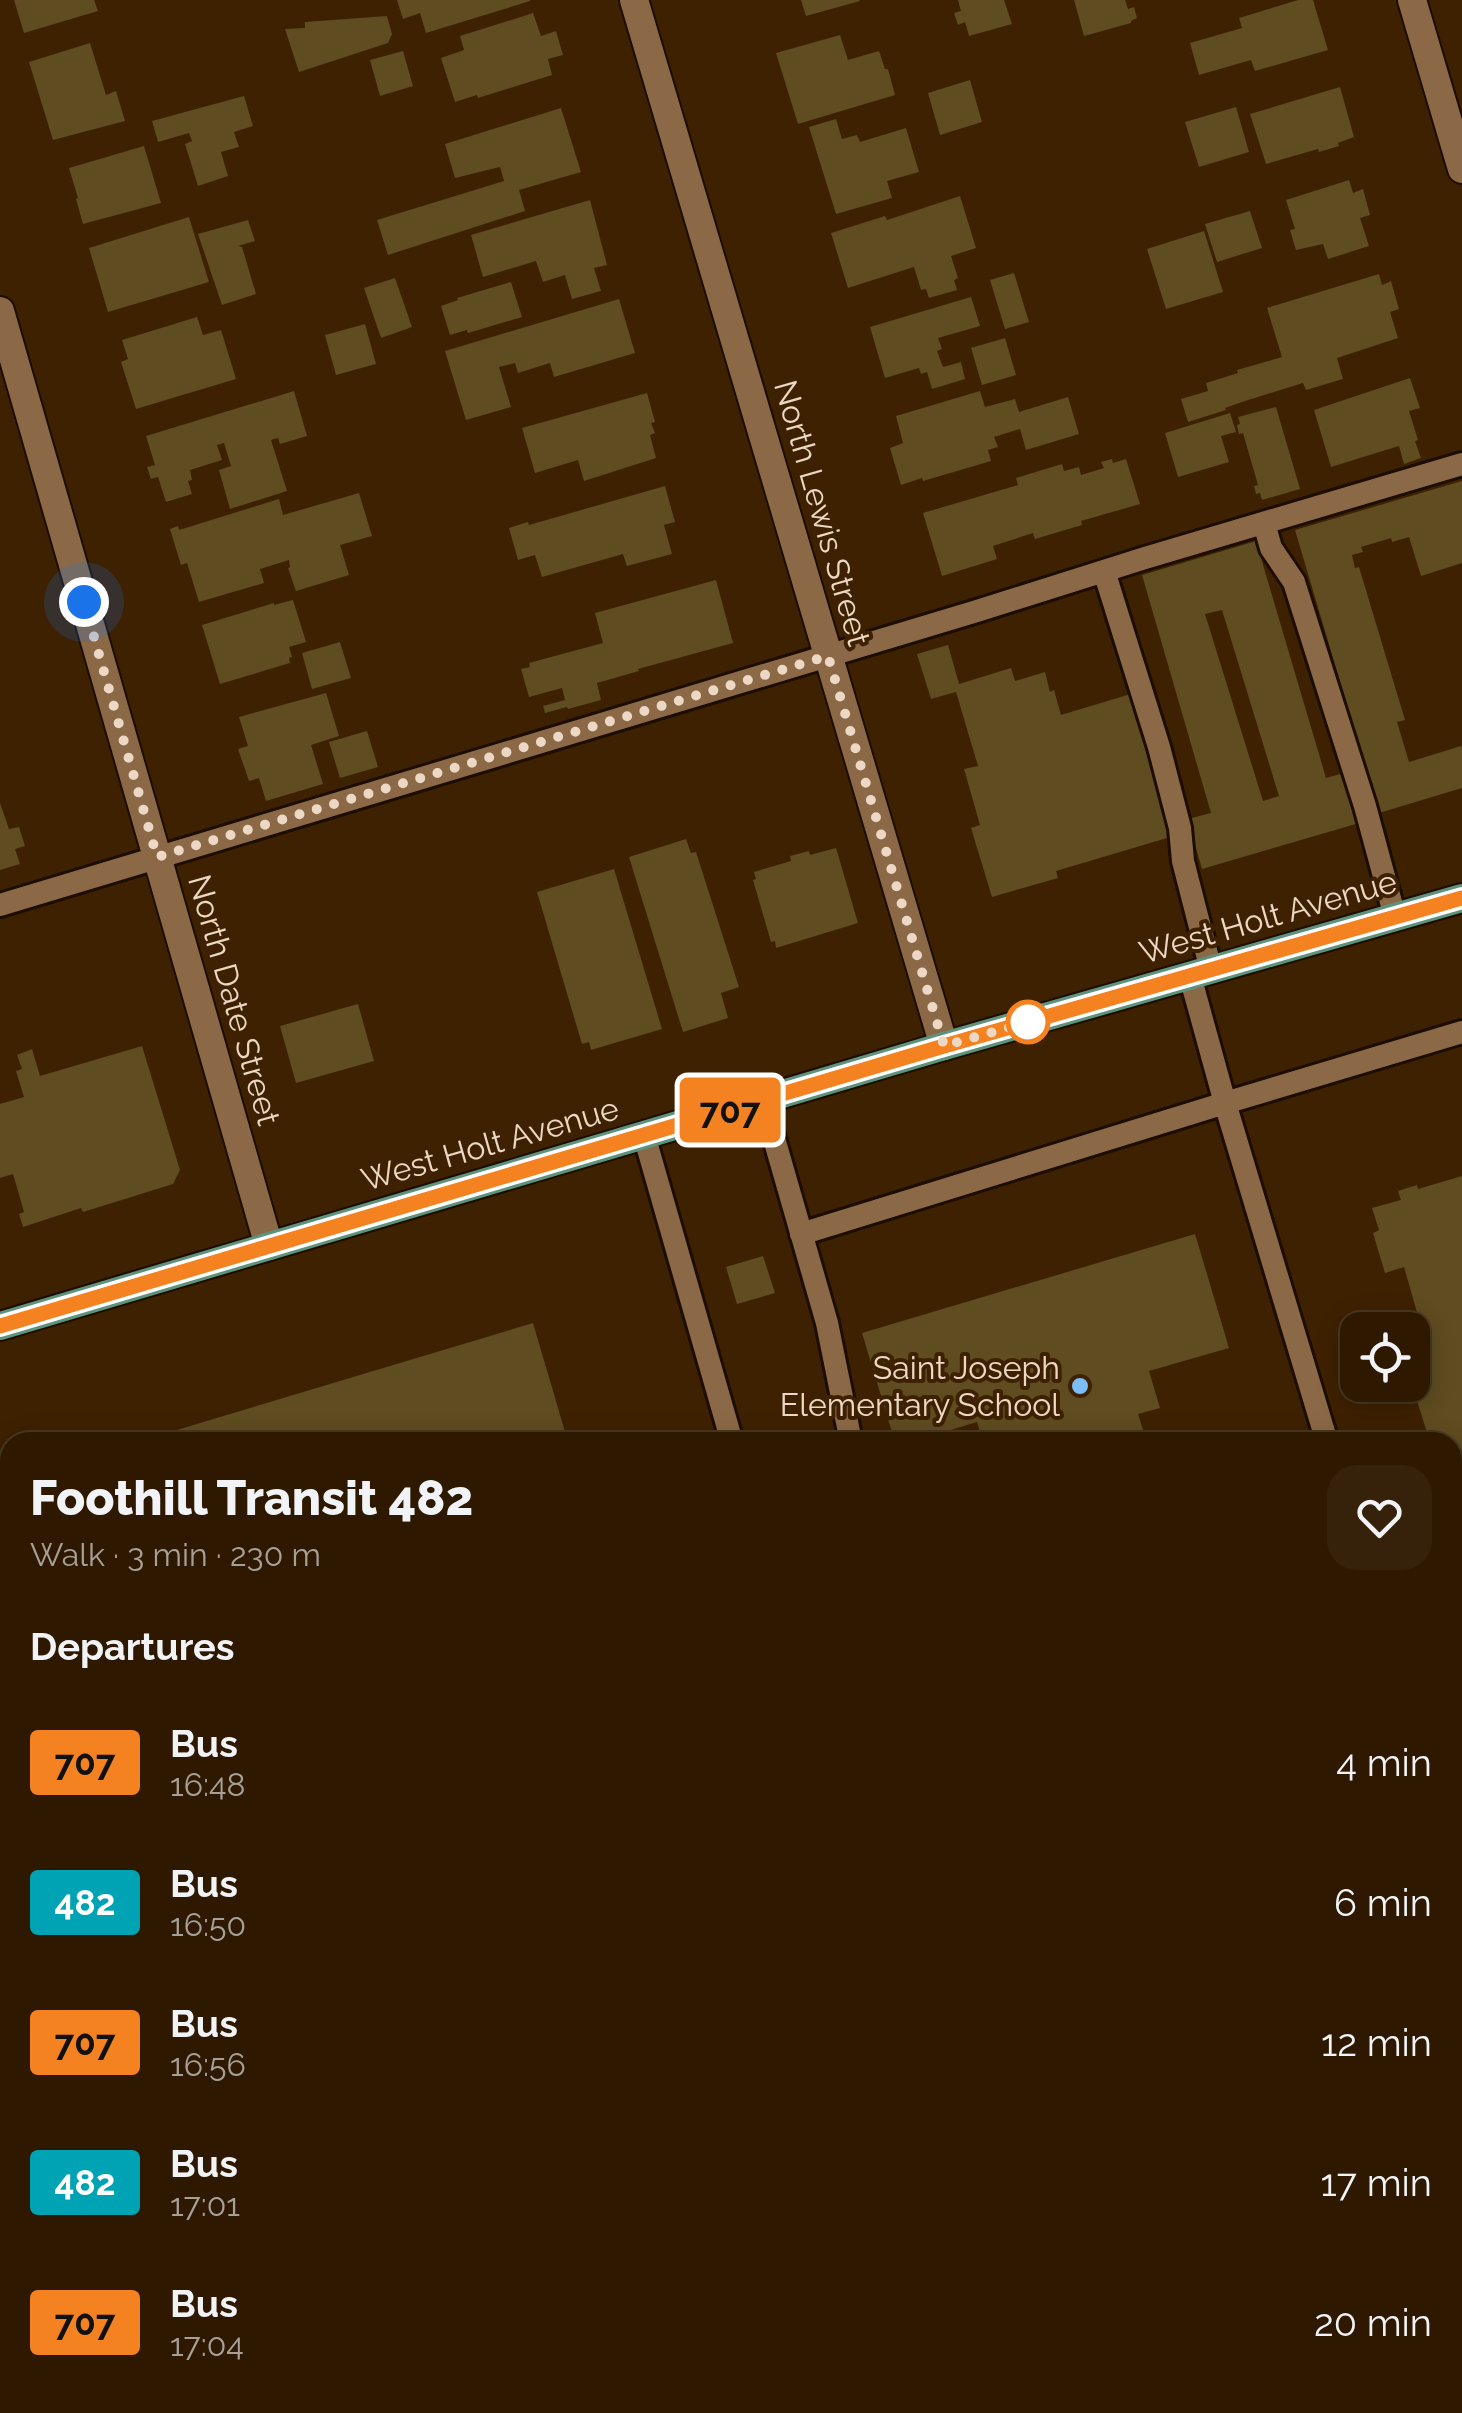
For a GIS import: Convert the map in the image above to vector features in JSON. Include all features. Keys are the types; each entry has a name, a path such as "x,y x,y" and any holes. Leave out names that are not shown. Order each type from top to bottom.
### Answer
{"main road":[{"name":"West Holt Avenue","path":"0,1326 944,1046 1462,898"}],"street":[{"name":"North Lewis Street","path":"634,0 944,1046"},
{"path":"1412,0 1462,169"},
{"name":"North Date Street","path":"0,312 268,1246"}],"lane":[{"path":"0,905 1462,464"},
{"path":"1264,523 1271,548 1300,598 1366,806 1395,917"},
{"path":"1104,571 1180,828 1201,973 1226,1103 1324,1432"},
{"path":"801,1234 1462,1032"},
{"path":"763,1100 827,1322 848,1432"},
{"path":"644,1136 729,1432"}],"building":[{"path":"14,0 94,0 98,11 24,33"},
{"path":"397,0 530,1 426,33 420,13 403,19"},
{"path":"801,0 859,0 860,1 806,16"},
{"path":"958,0 1004,0 1012,24 969,36 965,22 958,25 954,13 961,11"},
{"path":"1074,0 1125,0 1128,9 1134,7 1137,18 1084,36"},
{"path":"1298,0 1313,0 1328,50 1255,71 1251,60 1199,75 1190,43 1242,28 1239,18"},
{"path":"533,13 541,36 556,31 563,55 548,59 552,75 455,102 441,58 464,50 460,36"},
{"path":"387,16 392,34 388,43 299,72 285,29 305,28 305,22"},
{"path":"840,35 848,60 879,51 895,95 798,124 776,53"},
{"path":"90,43 106,95 116,91 125,121 53,140 29,62"},
{"path":"403,51 413,86 380,96 370,60"},
{"path":"970,80 982,122 940,135 928,93"},
{"path":"1340,87 1354,137 1338,143 1339,146 1266,164 1250,114"},
{"path":"244,96 253,126 234,132 239,147 221,152 228,176 198,186 185,144 192,141 189,133 158,142 152,121"},
{"path":"1236,107 1249,152 1199,167 1185,122"},
{"path":"561,108 581,172 519,190 525,211 388,255 377,220 504,181 500,167 455,178 445,144"},
{"path":"836,119 842,139 857,135 860,142 906,128 919,172 887,181 892,198 836,214 809,127"},
{"path":"144,146 161,203 83,224 69,168"},
{"path":"1349,180 1353,193 1363,189 1370,215 1360,218 1369,246 1328,259 1323,244 1296,250 1290,230 1295,229 1286,200"},
{"path":"960,196 976,248 951,256 958,278 954,280 957,290 929,298 926,289 921,290 914,267 848,288 831,233"},
{"path":"590,200 607,265 594,268 601,291 572,299 565,275 543,282 536,261 483,277 471,235"},
{"path":"1250,211 1262,248 1217,262 1205,224"},
{"path":"189,217 209,282 108,312 89,248"},
{"path":"248,220 255,241 238,246 242,247 256,294 222,305 198,234"},
{"path":"1204,231 1223,292 1166,309 1147,249"},
{"path":"1014,273 1029,322 1005,329 990,280"},
{"path":"1379,274 1382,285 1391,281 1399,309 1390,312 1398,338 1337,358 1343,379 1306,390 1303,383 1188,422 1181,399 1208,391 1206,383 1238,373 1237,370 1282,357 1267,308"},
{"path":"395,278 412,327 381,338 364,288"},
{"path":"511,282 522,317 450,335 441,306"},
{"path":"971,297 980,326 938,338 942,349 937,351 943,367 961,362 965,379 932,389 927,372 921,374 919,368 885,378 870,327"},
{"path":"619,299 635,353 554,377 550,363 518,373 515,363 499,367 511,407 466,420 445,351"},
{"path":"197,317 203,335 221,330 236,379 136,409 121,362 128,359 122,340"},
{"path":"365,324 376,364 336,375 325,335"},
{"path":"1005,338 1016,375 982,385 971,348"},
{"path":"1410,378 1420,408 1409,411 1421,458 1404,464 1399,446 1331,467 1314,410"},
{"path":"294,391 307,436 280,444 278,438 271,440 287,491 230,509 219,470 231,466 224,443 217,445 222,460 190,470 192,494 166,502 158,477 151,479 147,467 155,465 146,436"},
{"path":"980,391 985,407 1015,399 1019,412 1068,397 1079,434 1026,450 1020,429 994,437 998,447 988,450 991,461 901,485 890,448 903,443 896,416"},
{"path":"647,393 655,422 651,423 655,433 650,435 656,458 584,481 578,460 535,473 522,428"},
{"path":"1276,407 1300,489 1262,500 1260,493 1256,494 1254,486 1258,485 1243,433 1239,434 1238,417"},
{"path":"1230,413 1236,432 1221,436 1229,462 1178,477 1165,433"},
{"path":"1112,459 1113,463 1126,459 1140,504 1035,539 1033,533 993,546 997,559 942,576 923,513 1018,485 1016,478 1062,464 1064,471 1079,467 1081,475 1104,468 1101,462"},
{"path":"1462,481 1462,563 1421,576 1409,537 1361,547 1363,552 1352,555 1405,720 1397,722 1409,762 1462,748 1462,788 1379,813 1295,530"},
{"path":"665,486 675,522 664,525 672,554 627,566 623,554 542,577 535,555 518,560 509,528"},
{"path":"359,493 372,536 340,545 349,575 296,591 289,560 260,569 264,583 199,602 187,563 181,565 170,529 178,526 179,530 279,499 283,515"},
{"path":"1256,541 1326,778 1351,771 1366,821 1202,869 1188,819 1211,813 1142,575","holes":["1222,610 1279,796 1263,801 1205,614"]},
{"path":"716,580 733,643 597,683 601,700 568,709 545,713 543,706 565,700 562,688 529,697 521,669 530,667 529,663 603,643 595,613"},
{"path":"293,600 306,642 289,647 290,663 220,684 202,625"},
{"path":"340,642 351,678 312,689 302,653"},
{"path":"948,645 959,684 1011,668 1015,681 1045,672 1061,715 1134,693 1177,835 1056,871 1058,878 992,897 971,828 980,825 964,769 978,766 956,692 931,699 917,654"},
{"path":"326,693 339,736 311,745 323,784 266,801 259,778 249,781 238,749 248,746 239,717"},
{"path":"367,731 378,767 340,778 329,742"},
{"path":"0,803 9,829 19,827 25,846 15,849 20,864 0,870"},
{"path":"686,839 691,853 696,852 739,987 721,993 728,1018 683,1032 629,857"},
{"path":"836,848 858,923 776,948 753,880 754,872 791,861 790,856"},
{"path":"614,869 662,1029 591,1050 589,1042 582,1044 537,892"},
{"path":"358,1004 374,1061 296,1083 280,1026"},
{"path":"142,1046 180,1170 173,1184 23,1227 19,1214 24,1212 13,1174 0,1178 0,1104 24,1097 16,1071 22,1069 17,1055 32,1049 40,1076"},
{"path":"1462,1176 1462,1432 1427,1432 1417,1402 1430,1402 1430,1312 1417,1312 1404,1267 1385,1273 1373,1233 1379,1230 1372,1208 1401,1200 1398,1191 1417,1185 1418,1189"},
{"path":"1195,1234 1229,1348 1149,1371 1160,1408 1138,1414 1144,1432 980,1432 977,1422 944,1432 892,1432 862,1333"},
{"path":"763,1256 775,1293 737,1304 726,1267"},
{"path":"533,1323 565,1432 170,1432"}],"bus line":[{"name":"707","path":"0,1326 944,1046 1462,898"}],"place":[{"name":"Saint Joseph Elementary School","path":"1080,1386"}],"route":[{"path":"84,602 157,857 828,656 944,1046 1028,1022"}]}
